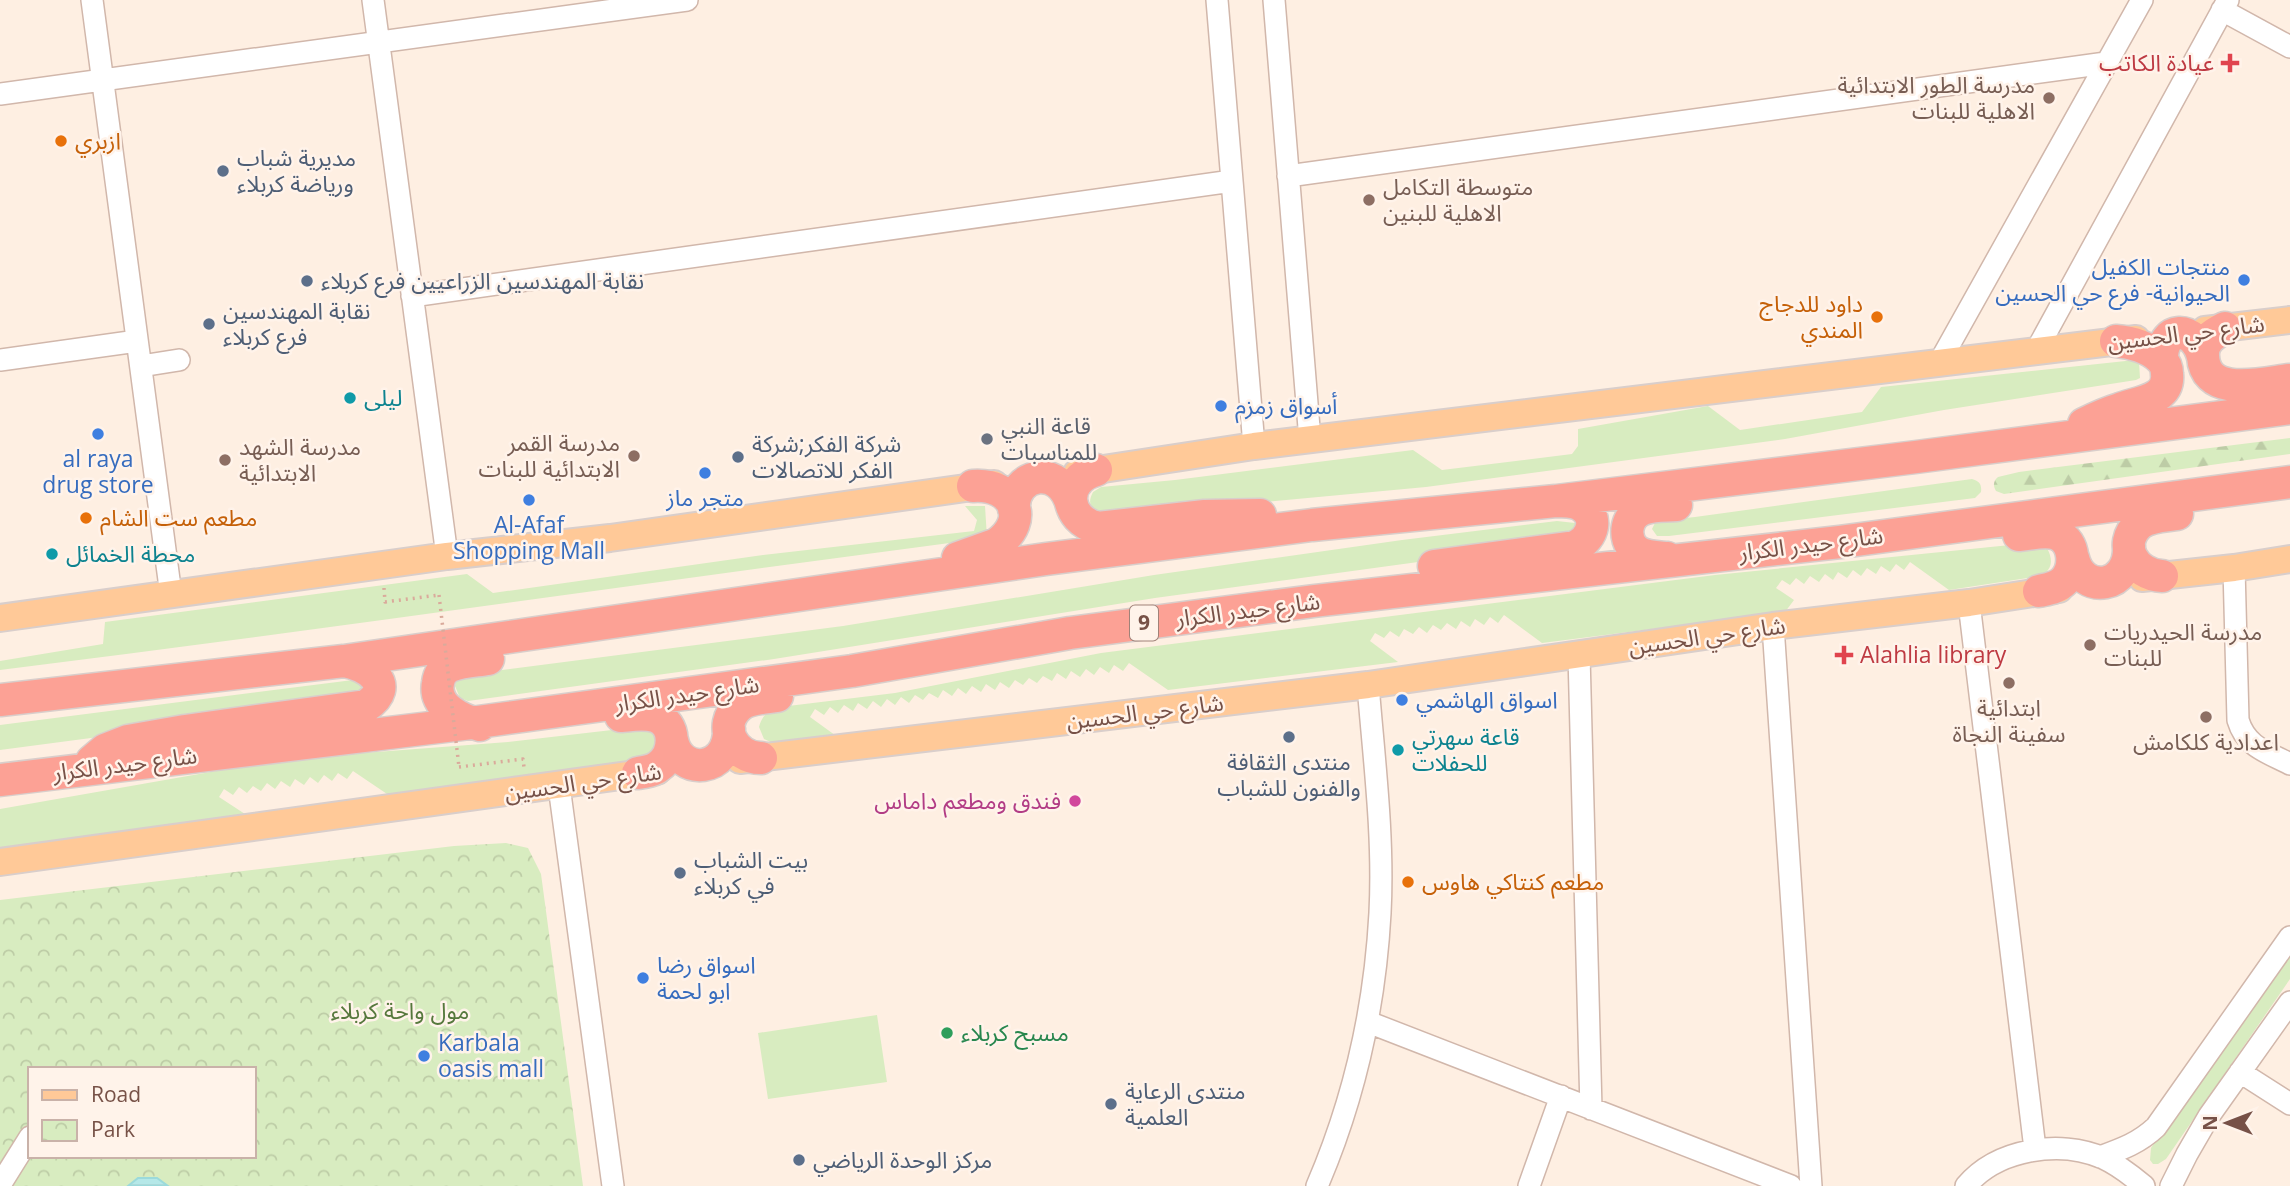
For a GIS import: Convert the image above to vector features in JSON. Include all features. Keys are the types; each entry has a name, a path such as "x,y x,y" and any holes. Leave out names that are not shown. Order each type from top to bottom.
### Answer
{"highway":[{"path":"2203,357 2205,344 2210,337 2225,328"},
{"path":"2054,439 2100,416 2146,401 2164,391 2168,379 2162,350 2172,335 2181,332 2193,337 2201,349 2205,370 2219,382 2235,386 2290,380"},
{"path":"2116,341 2139,346 2162,360"},
{"path":"0,700 344,661 900,579 1312,525 1556,501 2290,408"},
{"path":"1682,559 1650,556 1635,549 1627,536 1627,527 1635,513 1643,509 1776,494 1817,486 1891,468 1916,457"},
{"path":"1072,506 1072,490 1076,483 1088,472 1096,470"},
{"path":"900,579 997,544 1013,524 1016,496 1020,489 1025,483 1040,478 1056,480 1062,485 1068,491 1080,521 1098,528 1237,514 1291,519 1312,525"},
{"path":"1839,542 1866,547 1888,547 2050,533 2064,539 2083,577 2090,581 2106,583 2126,570 2134,530 2147,520 2215,506 2275,485"},
{"name":"شارع حيدر الكرار","path":"0,780 471,723 852,671 1070,633 1314,601 1839,542 2275,485"},
{"path":"973,486 998,488 1007,494 1014,509"},
{"path":"1314,601 1333,589 1405,569 1576,547 1584,543 1592,528 1588,511 1572,502 1556,501"},
{"path":"2129,546 2133,562 2139,568 2162,576"},
{"path":"2039,591 2063,583 2069,575 2073,558"},
{"path":"707,607 600,640 449,667 438,679 439,696 452,713 471,723 502,730 517,731 637,714 657,717 667,726 682,759 689,763 705,765 720,758 725,752 733,713 746,702 829,685 852,671"},
{"path":"83,769 105,750 128,741 366,706 374,701 379,692 379,682 375,674 358,664 344,661"},
{"path":"0,678 99,688"},
{"path":"729,729 738,751 753,758 761,758"},
{"path":"638,774 662,765 668,757 672,740"}],"main road":[{"name":"شارع حي الحسين","path":"0,618 447,556 610,538 1254,446 2290,320"},
{"name":"شارع حي الحسين","path":"0,862 705,765 1368,685 1773,626 1969,603 2039,591 2290,559"}],"street":[{"path":"92,0 171,595"},
{"path":"373,0 447,556"},
{"path":"0,94 687,0"},
{"path":"1217,0 1254,446"},
{"path":"1274,0 1310,440"},
{"path":"1939,363 2142,0"},
{"path":"2036,351 2225,5 2290,47"},
{"path":"1288,176 2106,63"},
{"path":"412,296 1232,181"},
{"path":"0,360 138,341"},
{"path":"141,366 179,360"},
{"path":"2234,568 2238,720 2250,742 2290,764"},
{"path":"1969,603 2035,1149"},
{"path":"1773,626 1811,1186"},
{"path":"1579,655 1591,1109"},
{"path":"1317,1186 1346,1103 1368,1022 1375,973 1380,846 1368,685"},
{"path":"559,786 613,1186"},
{"path":"2101,1157 2132,1146 2156,1127 2290,937"},
{"path":"2172,1186 2187,1154 2290,1002"},
{"path":"1368,1022 1561,1096 1751,1179 1791,1186"},
{"path":"2241,1072 2290,1104"},
{"path":"1529,1186 1561,1096"},
{"path":"0,1185 28,1140"},
{"path":"1966,1186 2001,1160 2035,1149 2068,1149 2101,1157 2124,1169 2144,1186"}],"path":[{"path":"386,602 439,595 459,767 523,759"}],"green space":[{"path":"2135,360 2139,362 2140,378 2136,380 1944,410 1785,439 1426,487 1115,516 1095,510 1090,503 1093,492 1101,487 1413,450 1442,470 1572,454 1578,446 1578,429 1708,406 1740,430 1862,412 1881,387"},
{"path":"2290,438 2290,454 2004,494 1996,491 1994,485 1998,477 2019,472"},
{"path":"1972,479 1981,487 1981,492 1975,498 1669,536 1657,536 1652,529 1656,521"},
{"path":"965,506 985,506 987,538 0,670 0,661 103,644 105,622 467,574 493,593 763,555 974,531 977,520"},
{"path":"1557,521 1575,523 1579,529 1565,542 1155,598 774,659 468,701 460,698 455,686 457,679 463,675 843,626 1154,575"},
{"path":"2030,543 2047,548 2050,556 2050,567 2041,576 1949,590 1910,562 1904,570 1896,564 1890,572 1881,566 1876,574 1867,568 1861,576 1853,570 1847,578 1838,572 1833,580 1825,574 1819,582 1810,576 1804,584 1796,578 1790,585 1782,580 1776,588 1794,600 1785,612 1542,643 1504,615 1498,623 1490,617 1484,625 1475,619 1470,627 1461,621 1456,629 1447,623 1441,630 1433,625 1427,633 1419,627 1413,634 1404,629 1399,637 1390,631 1384,638 1375,633 1370,641 1398,662 1168,690 1129,663 1123,671 1114,665 1109,673 1100,667 1094,675 1086,669 1080,677 1071,671 1066,679 1057,673 1052,681 1043,676 1037,683 1029,678 1023,685 1015,680 1009,688 1000,682 995,690 986,684 981,692 972,686 966,694 958,688 952,696 943,690 938,698 929,693 923,700 915,695 909,703 901,697 895,705 887,699 881,707 873,701 867,709 858,703 853,711 844,705 838,713 830,707 824,715 815,709 810,717 839,738 773,743 764,739 759,727 766,714 780,707 895,693 1101,653 1715,575"},
{"path":"360,681 367,690 144,731 0,750 0,725"},
{"path":"638,727 654,734 655,743 650,760 390,796 353,771 347,779 338,773 332,781 324,775 318,783 310,777 304,785 295,779 290,787 281,781 275,789 267,783 261,791 253,786 247,793 239,787 233,795 224,789 219,797 245,814 0,849 0,809 261,763 508,742"},
{"name":"مول واحة كربلاء","path":"506,843 528,848 541,874 583,1186 0,1186 0,900 454,846"},
{"path":"2290,948 2290,979 2166,1159 2153,1164 2150,1160 2151,1148"},
{"path":"877,1015 887,1082 768,1099 758,1033"}],"water":[{"path":"138,1178 157,1178 168,1186 128,1186"}],"place":[{"name":"عيادة الكاتب","path":"2230,63"},
{"name":"مدرسة الطور الابتدائية الاهلية للبنات","path":"2049,98"},
{"name":"ازبري","path":"61,141"},
{"name":"مديرية شباب ورياضة كربلاء","path":"223,171"},
{"name":"متوسطة التكامل الاهلية للبنين","path":"1369,200"},
{"name":"منتجات الكفيل الحيوانية- فرع حي الحسين","path":"2244,280"},
{"name":"نقابة المهندسين الزراعيين فرع كربلاء","path":"307,281"},
{"name":"داود للدجاج المندي","path":"1877,317"},
{"name":"نقابة المهندسين فرع كربلاء","path":"209,324"},
{"name":"ليلى","path":"350,398"},
{"name":"أسواق زمزم","path":"1221,406"},
{"name":"al raya drug store","path":"98,434"},
{"name":"قاعة النبي للمناسبات","path":"987,439"},
{"name":"مدرسة القمر الابتدائية للبنات","path":"634,456"},
{"name":"شركة الفكر;شركة الفكر للاتصالات","path":"738,457"},
{"name":"مدرسة الشهد الابتدائية","path":"225,460"},
{"name":"متجر ماز","path":"705,473"},
{"name":"Al-Afaf Shopping Mall","path":"529,500"},
{"name":"مطعم ست الشام","path":"86,518"},
{"name":"محطة الخمائل","path":"52,554"},
{"name":"مدرسة الحيدريات للبنات","path":"2090,645"},
{"name":"Alahlia library","path":"1844,655"},
{"name":"ابتدائية سفينة النجاة","path":"2009,683"},
{"name":"اسواق الهاشمي","path":"1402,700"},
{"name":"اعدادية كلكامش","path":"2206,717"},
{"name":"منتدى الثقافة والفنون للشباب","path":"1289,737"},
{"name":"قاعة سهرتي للحفلات","path":"1398,750"},
{"name":"فندق ومطعم داماس","path":"1075,801"},
{"name":"بيت الشباب في كربلاء","path":"680,873"},
{"name":"مطعم كنتاكي هاوس","path":"1408,882"},
{"name":"اسواق رضا ابو لحمة","path":"643,978"},
{"name":"مسبح كربلاء","path":"947,1033"},
{"name":"Karbala oasis mall","path":"424,1056"},
{"name":"منتدى الرعاية العلمية","path":"1111,1104"},
{"name":"مركز الوحدة الرياضي","path":"799,1160"}]}
